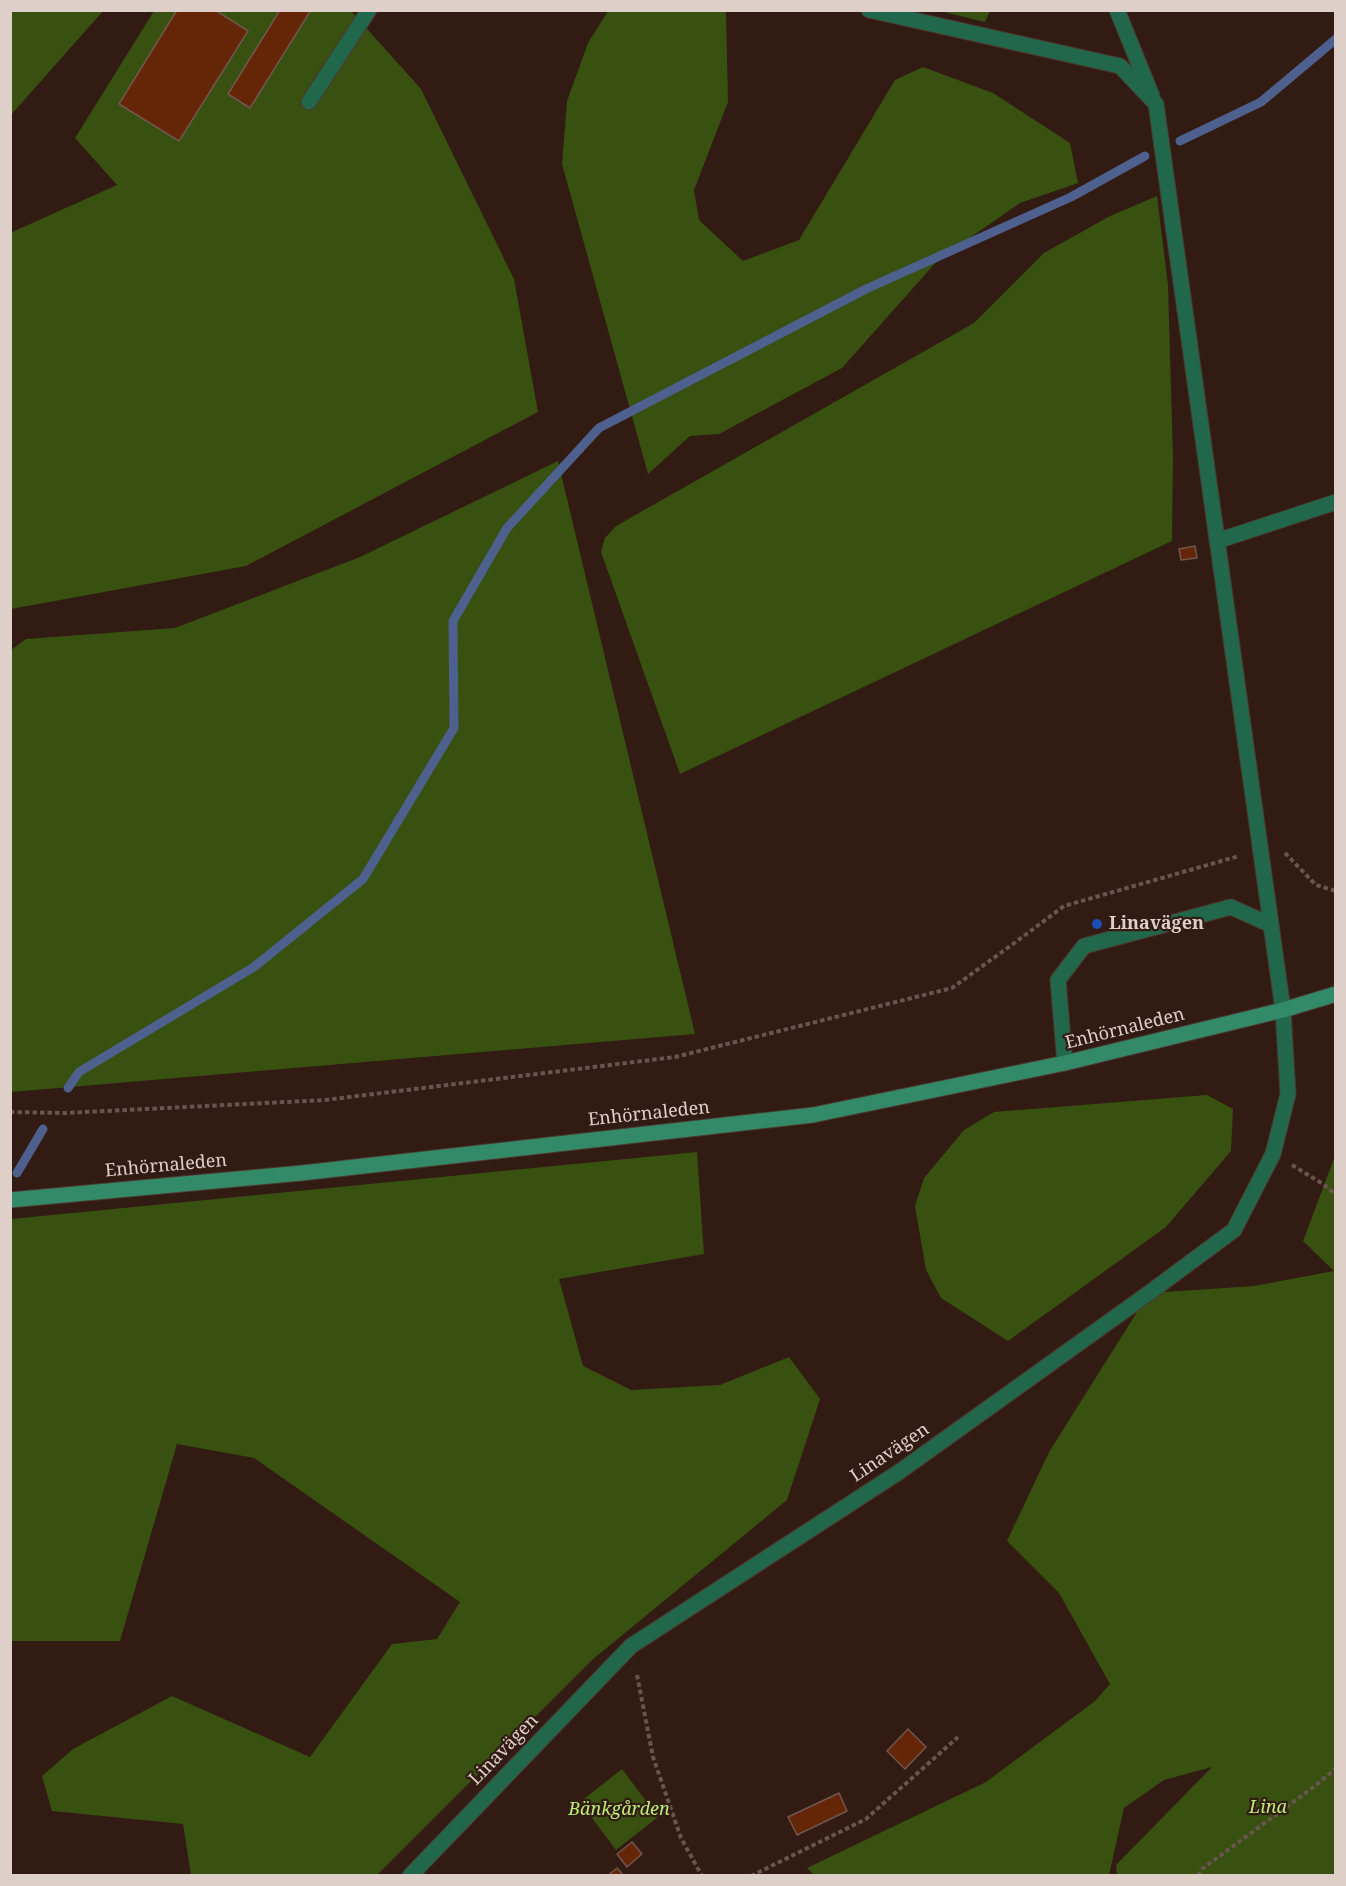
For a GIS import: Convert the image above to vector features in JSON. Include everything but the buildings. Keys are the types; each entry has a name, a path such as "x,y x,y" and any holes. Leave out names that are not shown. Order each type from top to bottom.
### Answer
{"street":[{"path":"309,102 369,10"},
{"path":"869,10 1120,66 1156,104"},
{"name":"Linavägen","path":"410,1875 631,1646 899,1472 1234,1230 1273,1154 1288,1094 1283,1010 1156,104 1117,10"},
{"path":"1217,541 1335,502"},
{"path":"1065,1063 1058,980 1084,946 1231,908 1271,925"},
{"name":"Enhörnaleden","path":"10,1200 302,1173 813,1115 1065,1063 1283,1010 1335,994"}],"path":[{"path":"10,1112 77,1112 325,1100 675,1057 952,988 1064,906 1261,850 1283,852 1316,885 1335,891"},
{"path":"1273,1154 1323,1184 1335,1195"},
{"path":"631,1646 653,1757 681,1838 702,1875"},
{"path":"751,1875 866,1819 957,1737"},
{"path":"1198,1875 1202,1869 1315,1786 1335,1768"}],"green space":[{"path":"722,10 726,12 728,102 694,190 699,220 743,261 799,240 895,80 923,67 993,93 1070,143 1078,183 1020,203 938,260 842,368 719,434 690,436 648,474 562,164 567,101 588,43 608,11"},
{"path":"10,11 103,11 11,115"},
{"path":"154,11 351,11 421,89 514,279 538,412 246,566 11,609 10,233 117,185 75,138"},
{"path":"940,11 990,11 985,22"},
{"path":"1157,196 1168,285 1173,457 1172,541 680,774 601,552 605,538 616,526 974,323 1044,253 1110,216"},
{"path":"558,461 695,1034 11,1092 11,650 26,639 175,628 360,557"},
{"path":"1207,1095 1233,1109 1231,1151 1166,1227 1008,1341 941,1298 926,1270 915,1206 924,1178 964,1130 994,1112"},
{"path":"697,1152 704,1254 559,1279 583,1366 631,1390 720,1385 789,1357 820,1399 787,1500 592,1660 377,1875 191,1875 183,1824 52,1811 42,1776 73,1749 172,1696 310,1757 392,1644 437,1639 460,1602 254,1458 177,1444 120,1641 11,1641 11,1219"},
{"name":"Lina","path":"1335,1156 1335,1875 1117,1875 1116,1865 1212,1767 1164,1780 1124,1808 1109,1875 815,1876 807,1868 986,1782 1095,1701 1110,1684 1059,1593 1007,1541 1049,1452 1149,1293 1254,1286 1334,1271 1303,1241"},
{"name":"Bänkgården","path":"622,1769 658,1817 616,1850 580,1802"}],"waterway":[{"path":"1180,141 1261,102 1336,39"},
{"path":"68,1088 79,1072 254,967 363,879 454,728 453,621 507,528 599,428 866,289 1071,197 1145,156"},
{"path":"17,1173 43,1129"}],"place":[{"name":"Linavägen","path":"1097,924"}]}
